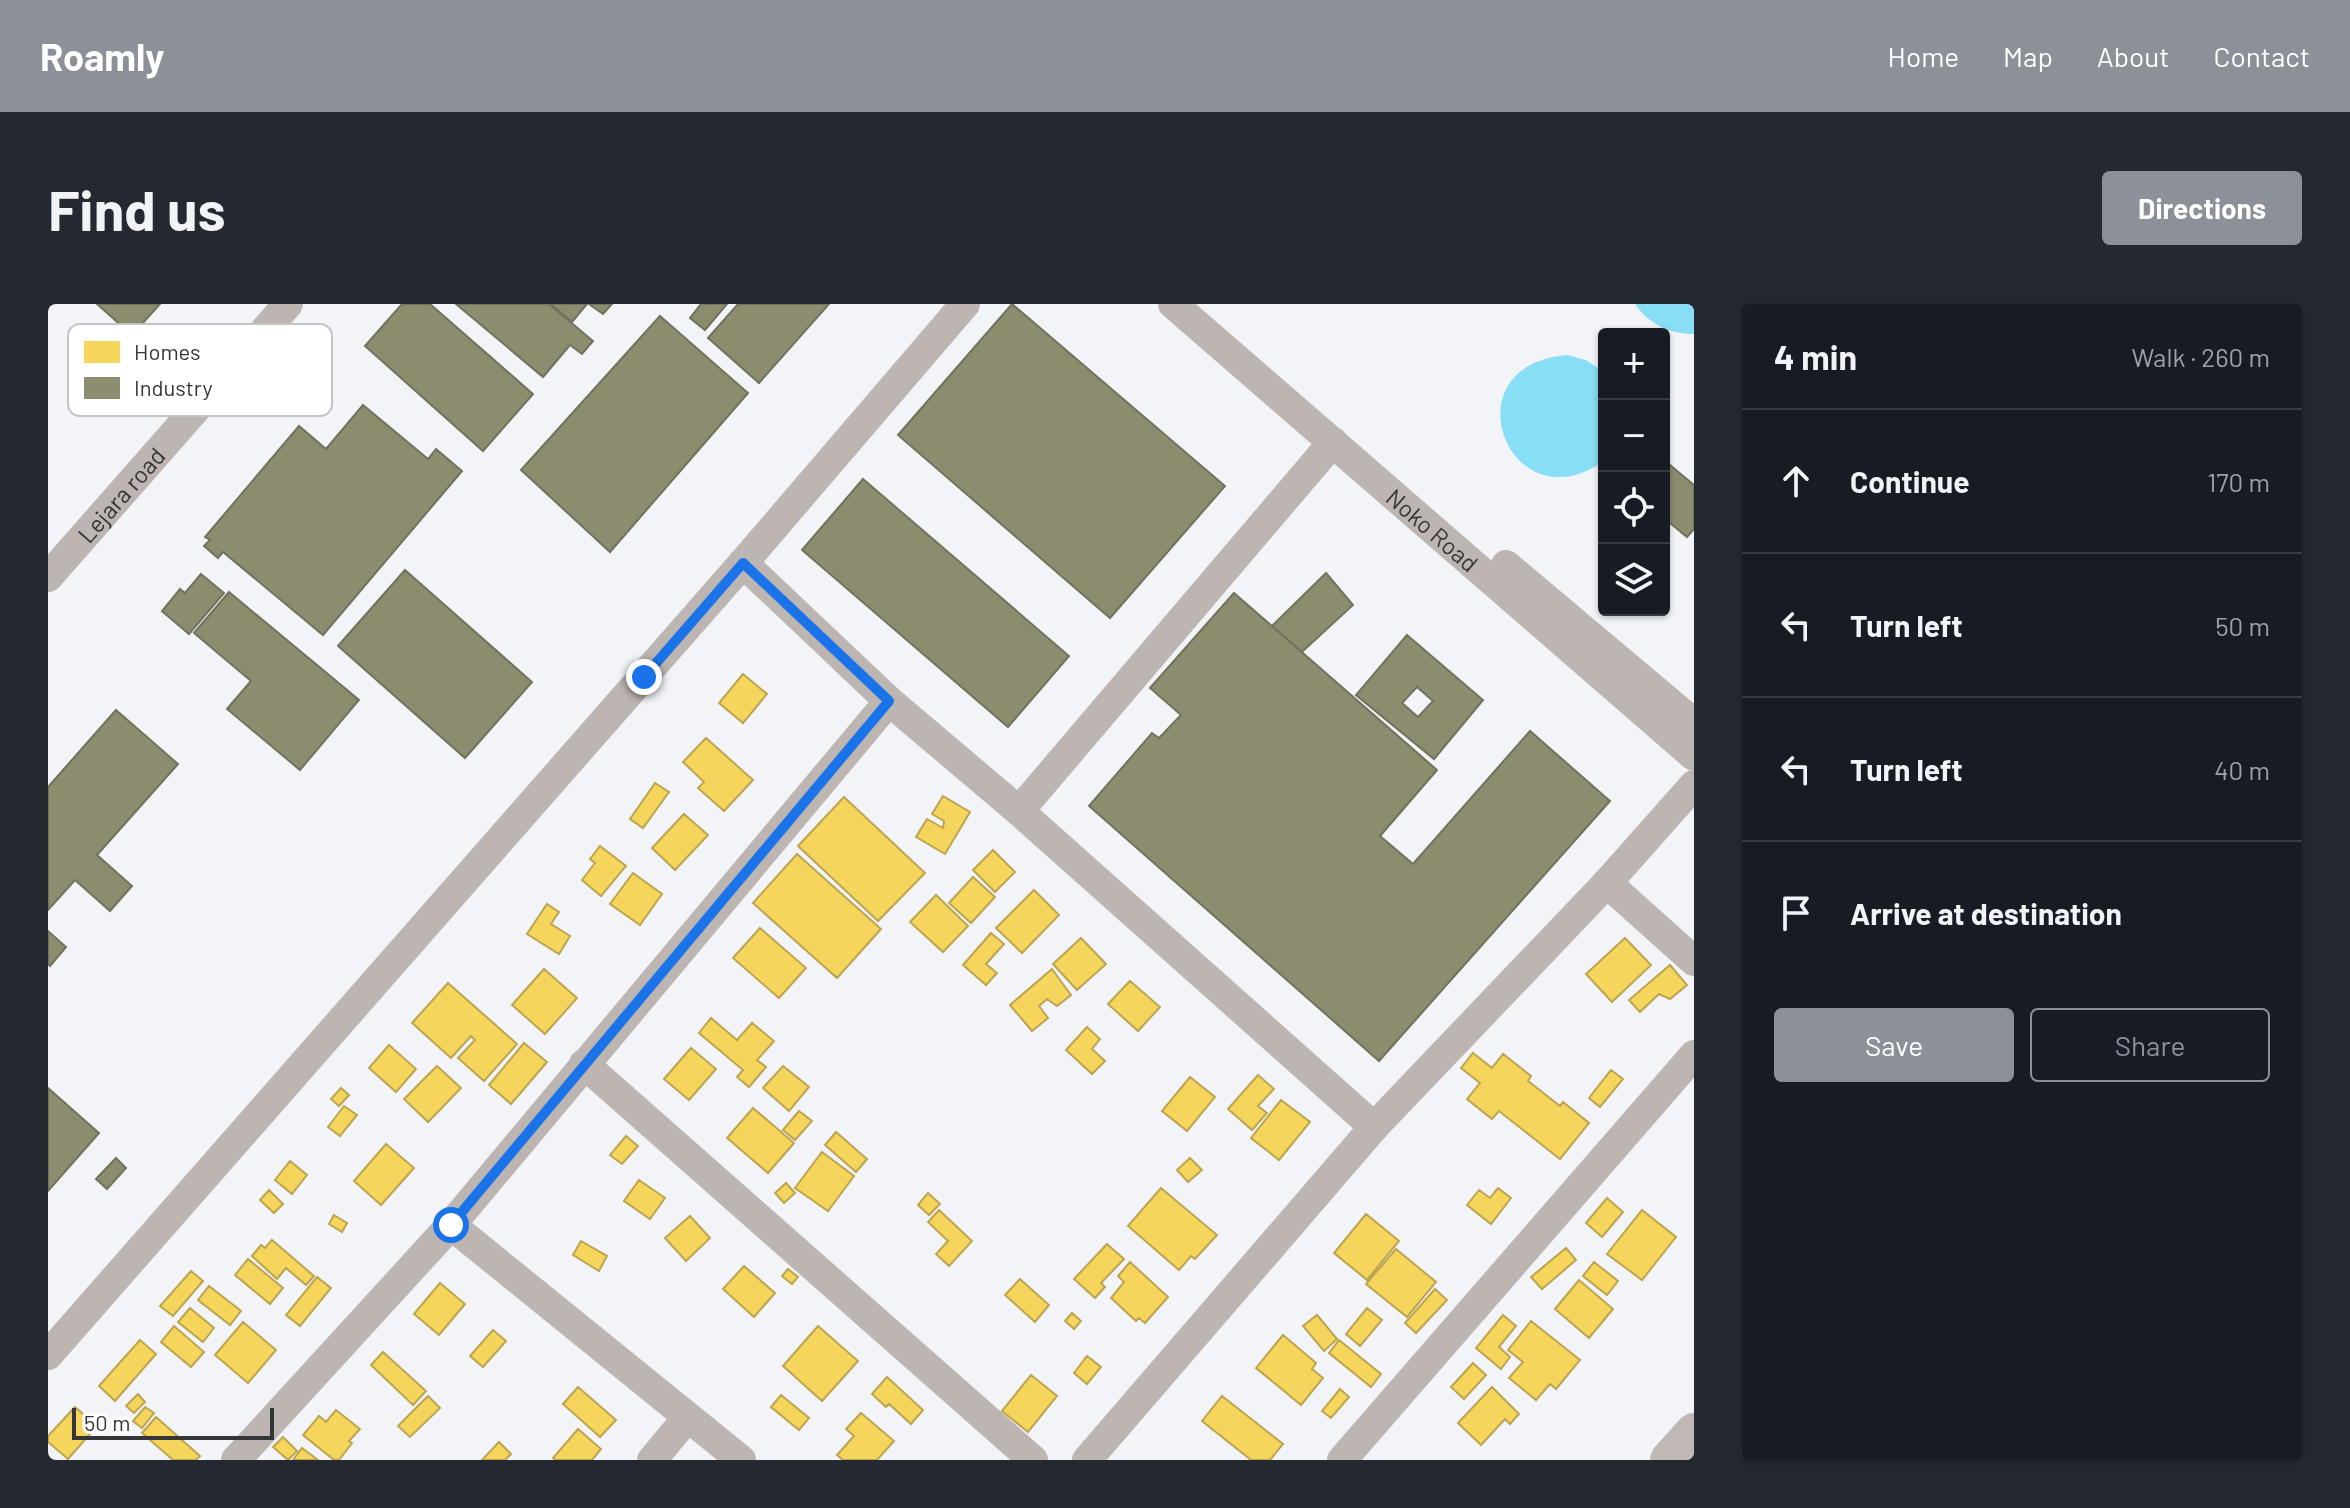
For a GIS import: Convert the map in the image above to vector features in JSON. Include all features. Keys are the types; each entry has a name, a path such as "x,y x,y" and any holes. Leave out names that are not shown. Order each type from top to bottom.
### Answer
{"main road":[{"path":"1669,1460 1694,1432"}],"street":[{"name":"Lejara road","path":"270,324 288,304"},
{"path":"48,1355 743,563 965,304"},
{"name":"Noko Road","path":"1173,304 1694,756"},
{"path":"1200,304 1354,438 1694,723"},
{"name":"Lejara road","path":"48,577 190,416"},
{"path":"1019,811 1333,442"},
{"path":"743,563 889,701 1019,811 1374,1127"},
{"path":"236,1460 451,1225 889,701"},
{"path":"1087,1460 1374,1127 1607,883 1694,785"},
{"path":"1607,883 1694,961"},
{"path":"1342,1460 1694,1055"},
{"path":"584,1064 1033,1460"},
{"path":"451,1225 741,1460"},
{"path":"652,1460 687,1418"}],"water":[{"path":"1635,304 1694,304 1694,334 1676,332 1647,317"},
{"path":"1567,355 1586,360 1598,368 1598,464 1570,476 1541,474 1519,460 1504,437 1500,411 1508,385 1530,365"}],"building: Homes":[{"path":"743,674 767,694 743,723 719,703"},
{"path":"706,738 753,780 724,811 698,788 704,782 683,762"},
{"path":"655,783 669,792 643,828 630,819"},
{"path":"943,796 970,812 945,854 916,837 927,819 943,828 944,821 932,814"},
{"path":"844,797 925,873 878,921 798,846"},
{"path":"684,814 708,835 675,870 652,848"},
{"path":"600,846 626,866 601,896 582,880 595,863 590,859"},
{"path":"993,850 1015,872 995,892 973,870"},
{"path":"797,854 881,929 837,978 753,903"},
{"path":"633,873 662,894 640,925 610,904"},
{"path":"973,877 995,897 971,923 949,903"},
{"path":"1034,890 1059,915 1022,953 996,928"},
{"path":"936,895 968,926 943,952 910,922"},
{"path":"547,904 559,912 551,924 570,936 559,954 527,934"},
{"path":"760,928 806,968 779,998 733,958"},
{"path":"991,933 1004,944 986,964 997,973 986,985 963,965"},
{"path":"1081,938 1106,964 1077,990 1053,964"},
{"path":"1625,938 1651,965 1612,1002 1586,974"},
{"path":"1670,965 1687,985 1670,999 1659,994 1640,1012 1629,1000"},
{"path":"544,969 577,998 545,1034 512,1005"},
{"path":"1052,969 1071,995 1057,1006 1047,999 1039,1006 1048,1018 1032,1031 1010,1005"},
{"path":"1130,981 1160,1007 1138,1031 1108,1004"},
{"path":"448,983 517,1044 484,1081 458,1058 475,1040 471,1036 451,1058 412,1023"},
{"path":"711,1018 737,1040 752,1023 774,1041 757,1060 766,1067 749,1087 737,1077 743,1070 699,1033"},
{"path":"1087,1027 1100,1039 1092,1049 1105,1061 1092,1074 1066,1050"},
{"path":"524,1043 547,1062 511,1104 489,1085"},
{"path":"389,1045 416,1069 396,1092 369,1068"},
{"path":"691,1048 716,1069 689,1100 664,1079"},
{"path":"1473,1053 1492,1068 1503,1054 1531,1076 1528,1081 1560,1106 1563,1102 1589,1123 1560,1159 1499,1111 1492,1119 1467,1099 1480,1083 1461,1068"},
{"path":"437,1066 461,1088 428,1122 404,1099"},
{"path":"783,1066 809,1087 789,1111 763,1088"},
{"path":"1611,1070 1623,1079 1600,1107 1589,1098"},
{"path":"1258,1075 1274,1089 1258,1106 1267,1113 1252,1130 1228,1109"},
{"path":"1190,1077 1215,1097 1187,1131 1162,1111"},
{"path":"341,1088 349,1095 339,1106 331,1099"},
{"path":"1281,1100 1310,1122 1279,1160 1251,1138"},
{"path":"344,1106 357,1115 340,1136 328,1127"},
{"path":"753,1108 794,1143 768,1173 727,1138"},
{"path":"799,1111 812,1121 795,1140 783,1130"},
{"path":"836,1132 867,1159 856,1172 825,1145"},
{"path":"626,1136 638,1146 622,1164 610,1155"},
{"path":"386,1144 414,1168 381,1205 354,1181"},
{"path":"822,1152 854,1176 828,1211 795,1188"},
{"path":"1190,1158 1202,1170 1188,1182 1177,1170"},
{"path":"290,1161 307,1175 292,1194 275,1180"},
{"path":"639,1180 665,1198 650,1219 624,1201"},
{"path":"786,1183 795,1193 784,1203 775,1193"},
{"path":"1161,1188 1217,1235 1195,1259 1191,1256 1179,1270 1128,1226"},
{"path":"1498,1188 1511,1198 1491,1224 1467,1205 1479,1190 1490,1198"},
{"path":"269,1190 283,1204 274,1213 260,1200"},
{"path":"928,1193 940,1204 929,1215 918,1205"},
{"path":"1607,1198 1623,1212 1602,1237 1586,1223"},
{"path":"939,1210 972,1241 949,1266 936,1254 948,1241 928,1222"},
{"path":"1642,1210 1676,1237 1642,1280 1607,1254"},
{"path":"1366,1214 1399,1241 1367,1280 1334,1253"},
{"path":"334,1215 347,1223 342,1232 329,1224"},
{"path":"690,1216 710,1238 686,1261 665,1238"},
{"path":"272,1240 314,1276 306,1285 286,1268 277,1279 252,1256 261,1245 265,1248"},
{"path":"581,1241 607,1256 599,1271 573,1255"},
{"path":"1107,1244 1124,1259 1101,1283 1105,1287 1095,1298 1074,1279"},
{"path":"1566,1248 1576,1260 1542,1289 1531,1277"},
{"path":"1396,1249 1436,1282 1407,1317 1366,1284"},
{"path":"248,1259 283,1288 270,1304 235,1275"},
{"path":"1130,1262 1168,1297 1145,1323 1139,1318 1136,1321 1111,1298 1124,1282 1118,1276"},
{"path":"1594,1262 1618,1281 1607,1295 1583,1276"},
{"path":"744,1266 775,1293 754,1317 723,1289"},
{"path":"788,1269 798,1277 792,1284 782,1276"},
{"path":"191,1271 203,1281 173,1316 160,1306"},
{"path":"317,1277 331,1288 300,1326 286,1315"},
{"path":"1020,1279 1049,1305 1035,1322 1005,1295"},
{"path":"1579,1280 1613,1309 1589,1338 1555,1309"},
{"path":"440,1283 465,1304 439,1335 414,1314"},
{"path":"209,1286 241,1311 230,1325 198,1300"},
{"path":"1435,1289 1447,1300 1416,1333 1405,1323"},
{"path":"190,1308 214,1328 203,1342 178,1322"},
{"path":"1367,1308 1382,1320 1360,1346 1346,1334"},
{"path":"1072,1313 1081,1321 1074,1329 1065,1321"},
{"path":"1317,1315 1337,1339 1324,1351 1303,1326"},
{"path":"1503,1315 1516,1326 1499,1347 1510,1357 1501,1369 1476,1348"},
{"path":"1531,1321 1580,1360 1556,1389 1550,1384 1536,1400 1509,1378 1523,1362 1508,1350"},
{"path":"243,1322 276,1350 248,1383 215,1355"},
{"path":"174,1326 204,1352 191,1367 161,1342"},
{"path":"818,1326 858,1361 822,1401 783,1366"},
{"path":"493,1330 506,1341 483,1367 470,1356"},
{"path":"1283,1335 1316,1363 1312,1369 1323,1378 1301,1405 1256,1368"},
{"path":"140,1340 156,1354 115,1401 99,1386"},
{"path":"1339,1340 1381,1374 1371,1387 1329,1353"},
{"path":"383,1352 426,1391 413,1405 371,1365"},
{"path":"1087,1356 1101,1367 1087,1384 1074,1373"},
{"path":"1473,1363 1486,1375 1464,1399 1451,1387"},
{"path":"1031,1375 1057,1396 1028,1432 1002,1411"},
{"path":"887,1377 923,1410 911,1424 889,1404 886,1407 872,1394"},
{"path":"578,1387 616,1420 600,1437 563,1404"},
{"path":"1492,1387 1519,1414 1510,1424 1505,1419 1481,1445 1458,1423"},
{"path":"1340,1389 1349,1397 1331,1418 1322,1411"},
{"path":"138,1394 145,1402 134,1413 126,1406"},
{"path":"781,1395 809,1418 799,1430 771,1407"},
{"path":"428,1396 440,1408 410,1437 398,1426"},
{"path":"1222,1396 1283,1444 1270,1460 1251,1460 1202,1421"},
{"path":"75,1407 97,1426 68,1459 48,1442 48,1436"},
{"path":"145,1407 154,1413 142,1428 133,1421"},
{"path":"336,1410 360,1429 339,1460 334,1460 303,1435 319,1416 326,1422"},
{"path":"861,1413 894,1441 877,1460 843,1460 837,1455 854,1436 846,1429"},
{"path":"156,1417 200,1456 196,1460 173,1460 142,1433"},
{"path":"578,1429 601,1449 592,1460 553,1458"},
{"path":"283,1437 297,1451 288,1460 273,1447"},
{"path":"499,1442 511,1454 505,1460 482,1460"},
{"path":"302,1448 318,1460 293,1460"}],"building: Industry":[{"path":"97,304 160,304 142,324 120,324"},
{"path":"402,304 430,304 533,394 483,451 365,346"},
{"path":"456,304 549,304 593,341 582,354 570,345 543,377"},
{"path":"551,304 587,304 572,322"},
{"path":"589,304 612,304 603,314"},
{"path":"701,304 727,304 705,330 690,318"},
{"path":"738,304 829,304 759,383 708,338"},
{"path":"1012,304 1225,486 1110,618 898,435"},
{"path":"660,316 748,393 610,552 521,470"},
{"path":"363,405 428,459 436,449 462,471 323,635 223,552 218,558 204,546 210,540 205,537 299,426 326,449"},
{"path":"1670,465 1694,485 1694,529 1687,537 1670,523"},
{"path":"863,479 1069,656 1008,727 802,550"},
{"path":"405,570 532,682 465,758 338,646"},
{"path":"1326,573 1353,605 1302,652 1272,626"},
{"path":"201,574 224,593 189,634 162,611 180,589 185,593"},
{"path":"229,592 359,700 300,770 227,709 251,681 194,633"},
{"path":"1234,593 1437,770 1380,836 1413,864 1530,731 1610,801 1379,1061 1089,806 1152,733 1159,738 1181,715 1150,688"},
{"path":"1407,635 1483,700 1434,759 1356,695","holes":["1417,687 1433,701 1418,717 1402,703"]},
{"path":"116,710 178,764 97,855 132,886 110,911 75,880 48,910 48,787"},
{"path":"48,931 66,947 50,966 48,964"},
{"path":"48,1088 99,1133 48,1191"},
{"path":"116,1158 126,1168 107,1189 96,1179"}],"route":[{"path":"451,1225 889,701 743,563 644,677"}]}
